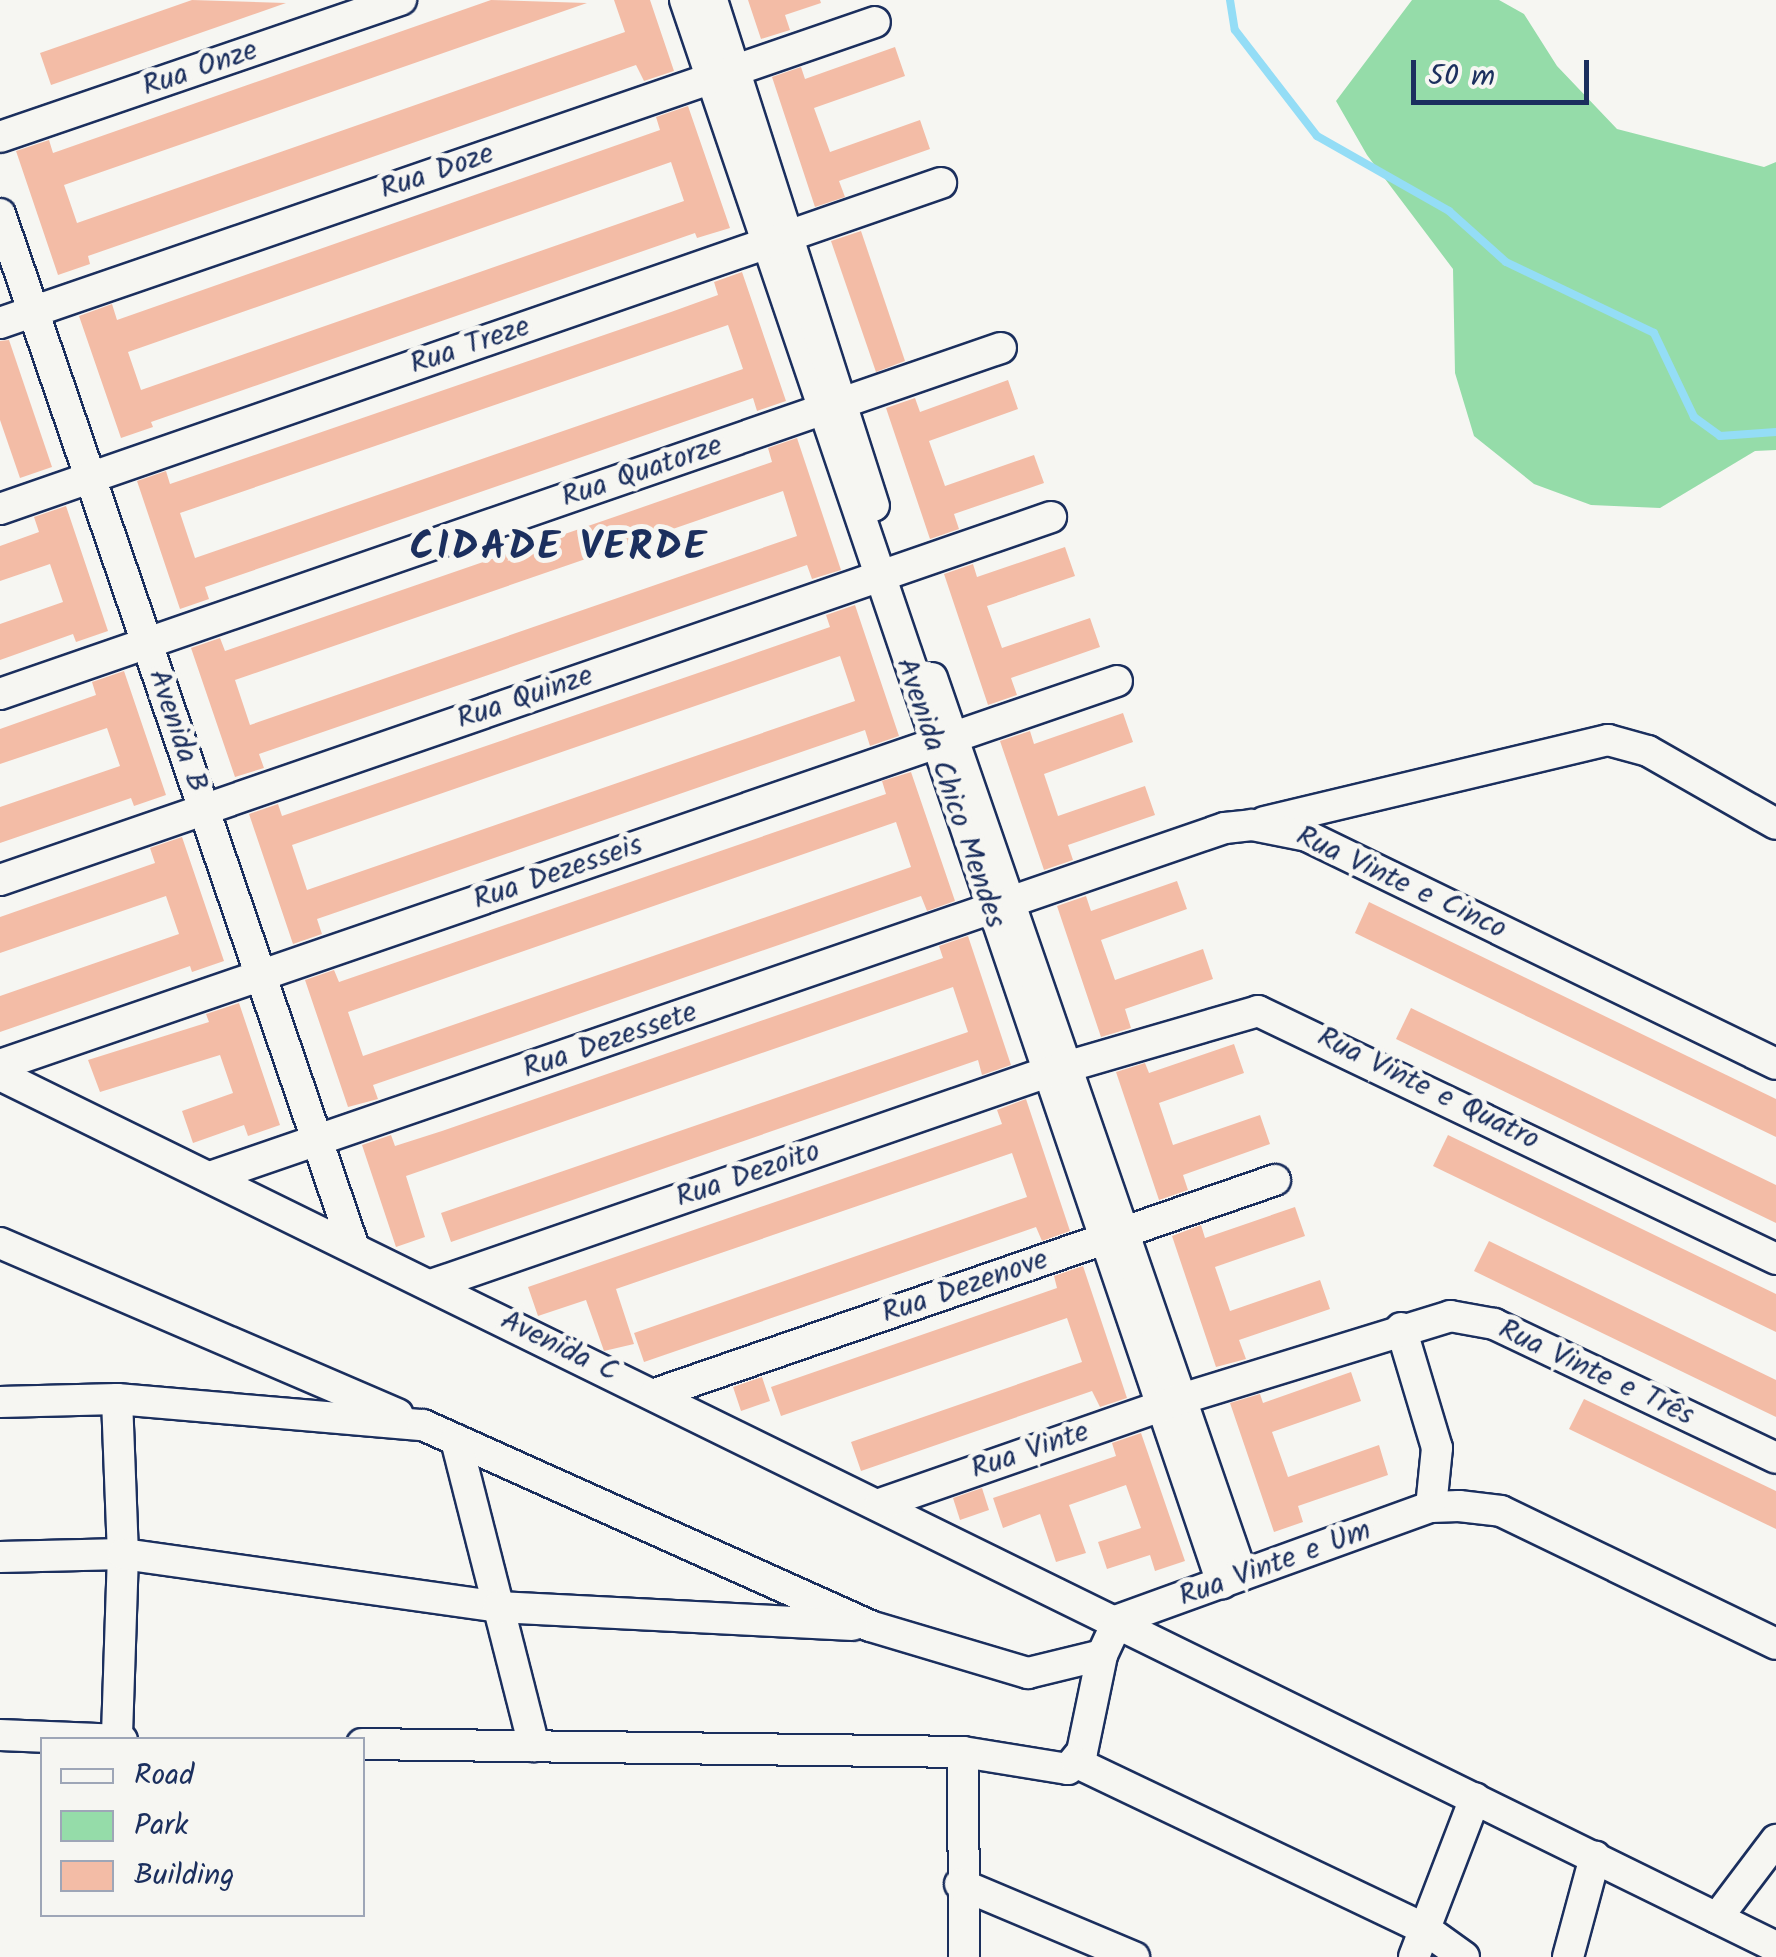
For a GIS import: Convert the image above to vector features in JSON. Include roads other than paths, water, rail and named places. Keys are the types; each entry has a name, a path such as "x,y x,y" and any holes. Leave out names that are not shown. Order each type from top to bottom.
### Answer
{"street":[{"name":"Rua Onze","path":"0,137 401,0"},
{"name":"Avenida Chico Mendes","path":"685,0 723,74 942,741 1232,1579"},
{"name":"Avenida Chico Mendes","path":"712,0 723,74"},
{"name":"Rua Doze","path":"0,322 875,22"},
{"name":"Rua Treze","path":"0,509 940,183"},
{"name":"Avenida B","path":"0,214 354,1248"},
{"name":"Rua Quatorze","path":"0,694 1001,348"},
{"name":"Rua Quinze","path":"0,880 1051,516"},
{"name":"Rua Dezesseis","path":"0,1064 1117,682"},
{"path":"1252,825 1608,740 1648,751 1776,824"},
{"name":"Rua Vinte e Cinco","path":"1000,908 1225,828 1252,825 1307,836 1776,1064"},
{"name":"Rua Dezessete","path":"210,1177 1000,908"},
{"name":"Rua Vinte e Quatro","path":"1056,1069 1239,1012 1277,1015 1776,1259"},
{"name":"Rua Dezoito","path":"431,1285 1056,1069"},
{"name":"Avenida C","path":"0,1074 1118,1620 1776,1947"},
{"name":"Rua Dezenove","path":"655,1394 1275,1180"},
{"path":"0,1243 424,1425 870,1626 1028,1673 1102,1655"},
{"name":"Rua Vinte e Três","path":"1170,1402 1450,1316 1494,1324 1776,1458"},
{"path":"1401,1328 1436,1448 1432,1507 1501,1511 1776,1644"},
{"path":"0,1402 117,1400 424,1425"},
{"path":"117,1400 123,1554 120,1737"},
{"name":"Rua Vinte","path":"880,1504 1170,1402"},
{"path":"456,1440 534,1746"},
{"name":"Rua Vinte e Um","path":"1118,1620 1432,1507"},
{"path":"0,1557 123,1554 498,1607 870,1626"},
{"path":"1077,1763 1102,1655 1118,1620"},
{"path":"0,1735 60,1737"},
{"path":"365,1744 963,1752 1055,1771 1077,1763 1420,1943 1464,1957"},
{"path":"963,1752 960,1884 964,1957"},
{"path":"1420,1943 1475,1798"},
{"path":"1717,1918 1776,1840"},
{"path":"1568,1957 1595,1858"},
{"path":"960,1884 1134,1957"}],"waterway":[{"path":"1230,0 1235,30 1317,136 1449,211 1506,262 1654,333 1694,417 1720,436 1776,432"}],"district":[{"name":"CIDADE VERDE","path":"559,548"}]}
